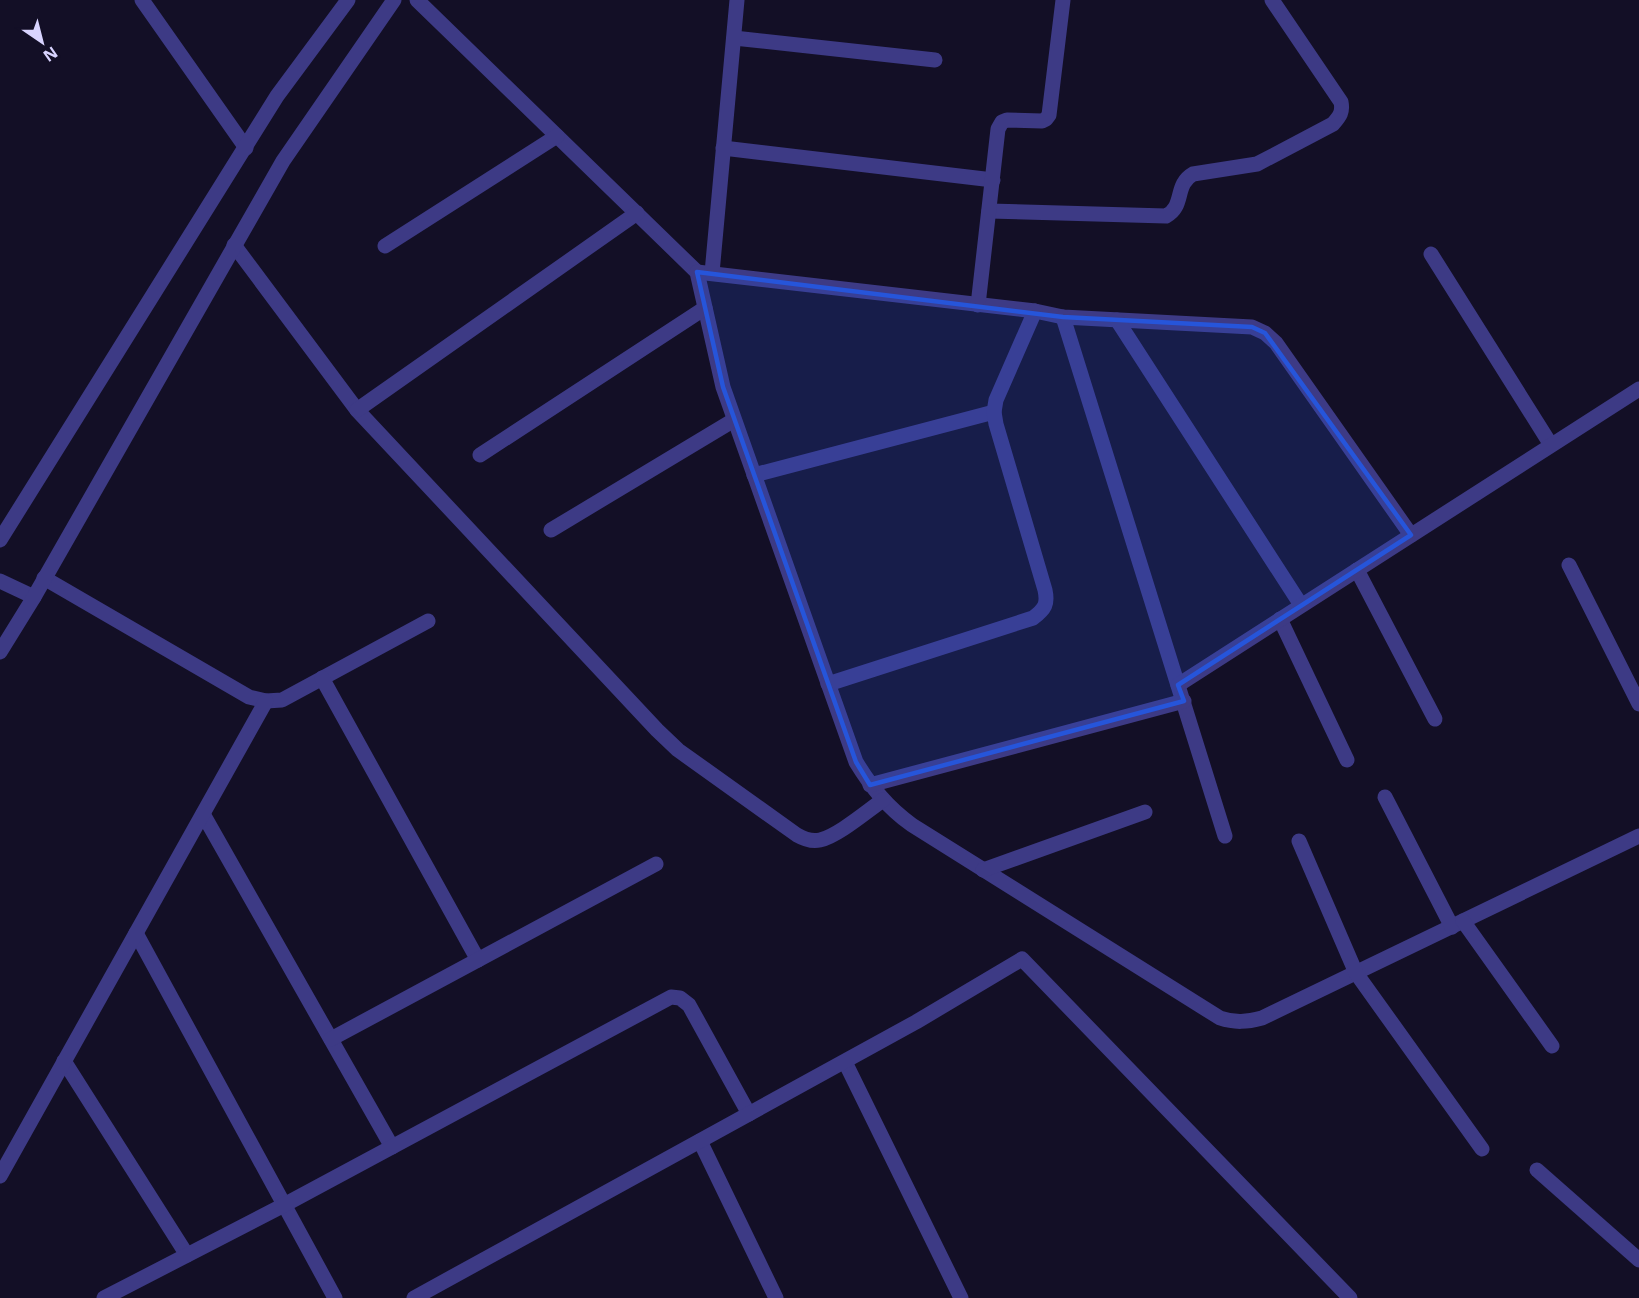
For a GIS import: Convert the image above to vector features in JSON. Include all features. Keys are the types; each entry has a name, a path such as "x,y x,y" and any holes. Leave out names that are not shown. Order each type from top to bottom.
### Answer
{"street":[{"path":"142,0 246,148"},
{"path":"0,540 277,96 348,0"},
{"path":"0,652 34,597 283,161 394,0"},
{"path":"417,0 636,213 704,273 1035,311 1063,317 1252,327 1265,333 1276,343 1411,536"},
{"path":"737,0 723,148 704,273 705,308 723,387 856,762 870,785 893,811 1220,1018 1233,1022 1249,1022 1262,1018 1639,836"},
{"path":"978,305 998,129 1002,122 1007,120 1042,121 1049,115 1063,0"},
{"path":"989,211 1166,216 1176,207 1186,178 1193,174 1257,164 1333,124 1342,109 1341,102 1272,0"},
{"path":"734,38 936,60"},
{"path":"385,246 557,136"},
{"path":"723,148 993,180"},
{"path":"357,410 636,213"},
{"path":"234,245 357,410 678,750 797,836 807,840 819,840 831,836 884,800"},
{"path":"1431,254 1551,445"},
{"path":"480,455 705,308"},
{"path":"828,684 1033,618 1043,611 1047,599 1045,590 994,412 996,400 1035,311"},
{"path":"1063,317 1225,836"},
{"path":"1117,320 1301,605"},
{"path":"1178,685 1639,389"},
{"path":"754,475 994,412"},
{"path":"551,530 735,420"},
{"path":"1569,565 1639,704"},
{"path":"1357,570 1435,719"},
{"path":"44,578 249,697 266,701 282,700 428,621"},
{"path":"0,581 34,597"},
{"path":"1281,619 1347,760"},
{"path":"322,678 478,960"},
{"path":"0,1176 266,701"},
{"path":"870,785 1184,701"},
{"path":"1385,796 1458,924 1552,1046"},
{"path":"983,870 1145,812"},
{"path":"203,814 392,1147"},
{"path":"1299,841 1356,973 1482,1149"},
{"path":"331,1039 656,864"},
{"path":"136,933 335,1298"},
{"path":"414,1298 845,1062 1022,959 1350,1298"},
{"path":"104,1298 284,1205 671,997 680,998 689,1005 749,1114"},
{"path":"64,1061 187,1255"},
{"path":"845,1062 960,1298"},
{"path":"700,1141 776,1298"},
{"path":"1536,1170 1639,1260"}],"highlighted area":[{"path":"697,272 1063,317 1252,327 1265,333 1411,535 1178,685 1184,701 870,785 856,762 723,387"}]}
